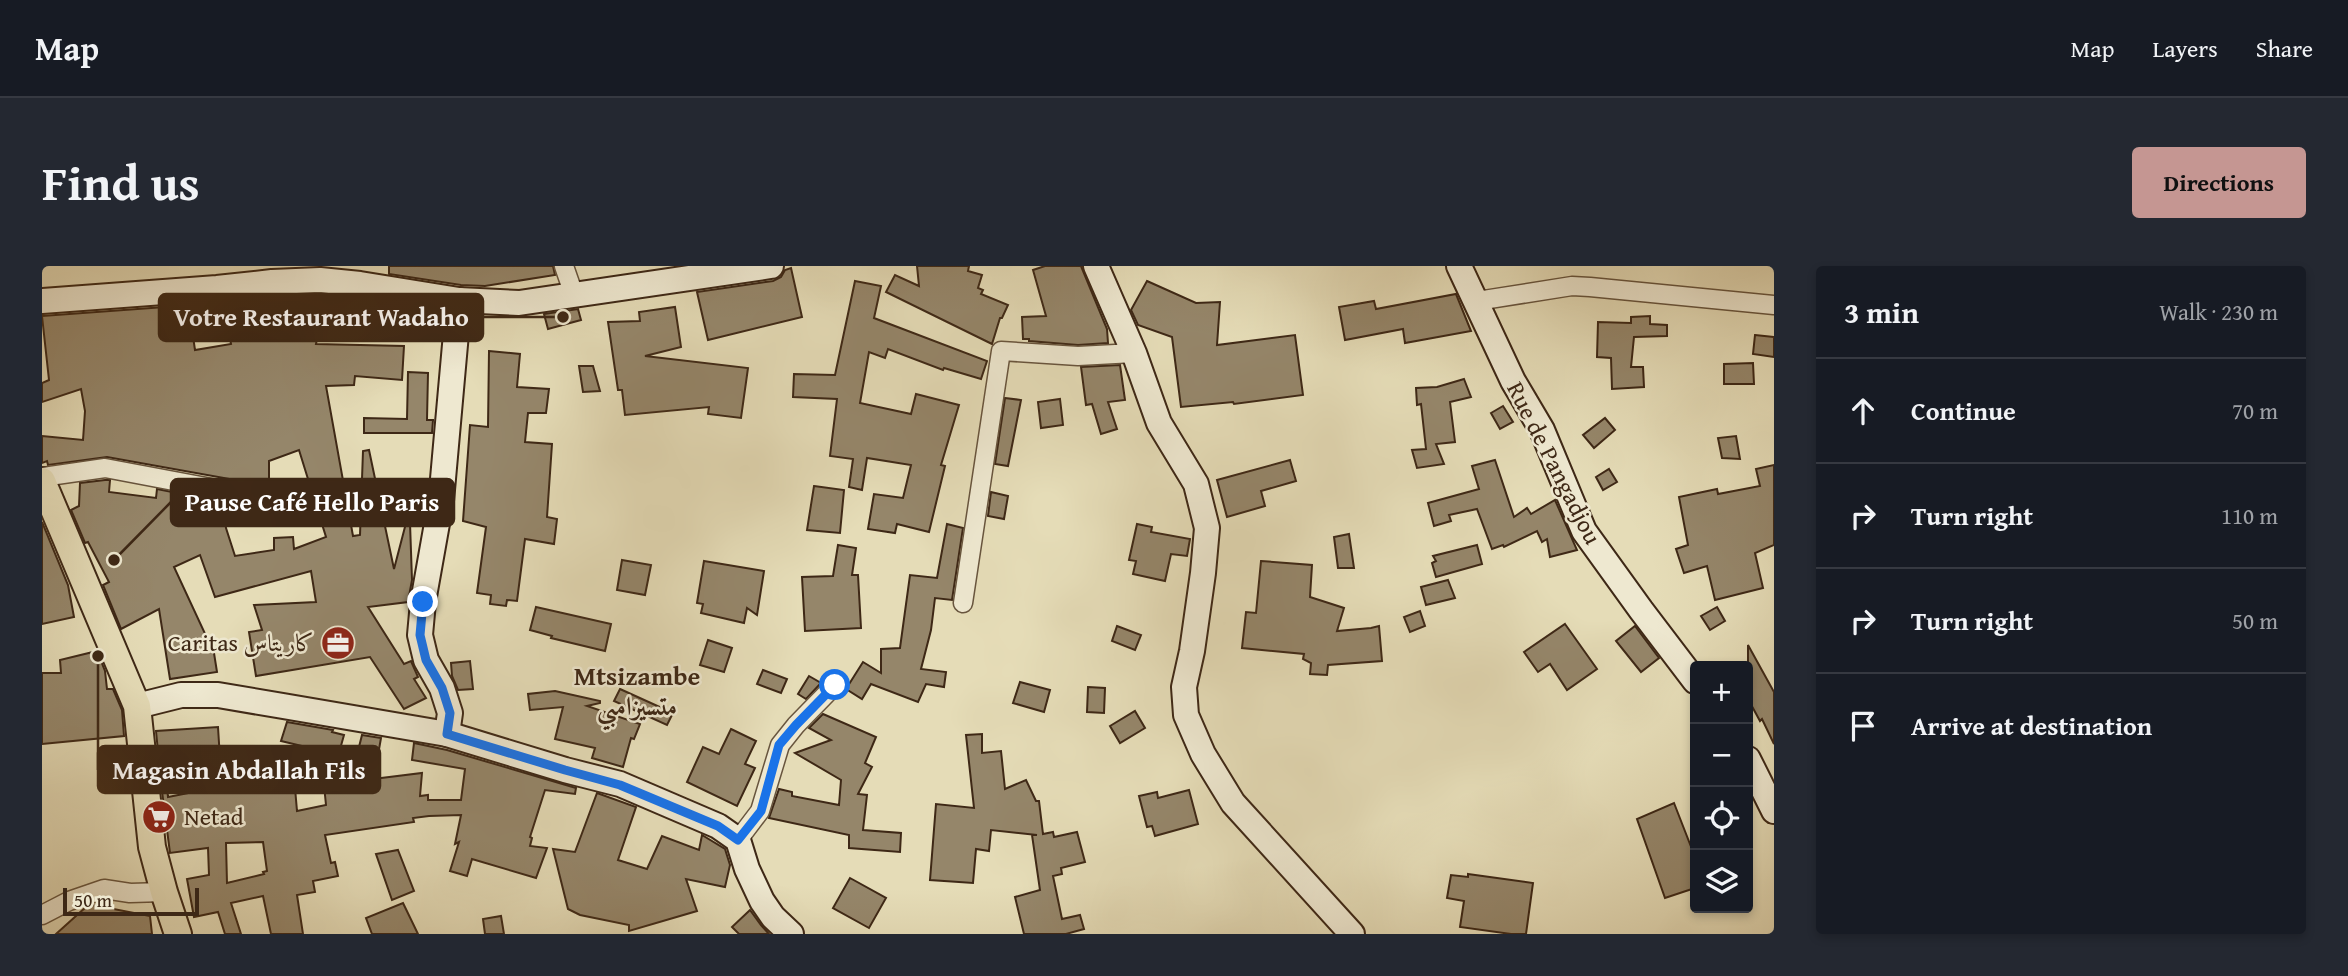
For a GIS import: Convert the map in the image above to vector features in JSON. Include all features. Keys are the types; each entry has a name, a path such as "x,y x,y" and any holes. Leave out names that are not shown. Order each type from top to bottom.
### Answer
{"main road":[{"path":"42,479 137,706 152,847 163,892 178,934"}],"street":[{"path":"564,266 574,295"},
{"path":"42,301 272,282 320,281 360,284 459,300 519,303 699,272 771,266"},
{"path":"1096,266 1134,353 1159,423 1196,484 1207,528 1194,638 1184,687 1186,715 1203,754 1233,803 1352,934"},
{"name":"Rue de Pangadjou","path":"1459,266 1513,381 1542,430 1584,531 1690,674"},
{"path":"1477,301 1572,286 1774,305"},
{"path":"447,734 450,713 442,688 426,660 420,635 423,602 441,501 459,300"},
{"path":"963,603 1001,351 1078,356 1134,353"},
{"path":"42,479 105,467 264,498"},
{"path":"738,840 761,811 779,745 835,685"},
{"path":"137,706 181,695 218,695 447,734 620,785 718,826 738,840 747,869 762,901 773,917 791,934"},
{"path":"1753,769 1774,810"},
{"path":"42,915 69,901 104,889 130,893 163,892"}],"building":[{"path":"389,266 553,266 555,275 485,286 461,285 389,274"},
{"path":"917,266 969,266 968,271 982,275 978,288 983,290 981,294 1008,305 1000,318 992,344 886,292 895,275 919,286"},
{"path":"1045,266 1081,266 1107,329 1108,343 1078,345 1023,339 1022,317 1046,316 1033,270"},
{"path":"791,268 802,317 708,340 697,292 773,281"},
{"path":"855,281 881,286 874,318 987,361 981,379 944,368 943,370 888,349 885,358 869,352 860,403 911,414 916,394 959,405 941,465 945,466 929,532 897,524 895,533 868,529 874,494 903,498 911,465 867,458 862,490 849,487 853,459 830,456 837,399 793,397 794,374 835,375"},
{"path":"1147,281 1196,303 1220,302 1217,345 1295,335 1303,395 1234,404 1181,407 1172,337 1138,325 1131,310"},
{"path":"1456,294 1471,331 1405,343 1403,329 1345,340 1339,307 1374,301 1376,309"},
{"path":"320,295 359,299 355,321 322,314 316,344 404,346 402,380 355,376 354,385 326,386 353,536 360,535 363,451 369,450 394,569 406,523 410,523 412,580 408,602 368,607 404,664 411,661 418,677 414,679 426,698 404,709 370,657 256,676 249,632 262,630 254,605 316,602 311,571 215,597 200,555 174,567 214,653 217,672 170,679 159,609 121,629 103,585 109,582 88,542 85,543 71,510 79,506 80,483 110,480 109,492 156,498 157,489 223,502 226,528 235,556 274,550 274,538 293,537 294,549 326,537 299,450 269,461 269,486 107,457 48,465 47,461 42,463 42,436 83,440 85,411 81,389 42,402 42,383 49,380 42,316 192,305 206,308 204,304","holes":["226,315 231,344 195,350 191,323"]},
{"path":"675,307 681,347 645,356 748,368 741,418 708,414 709,407 625,415 622,390 618,390 608,322 640,321 639,312"},
{"path":"578,309 581,320 548,329 544,314"},
{"path":"1650,316 1650,324 1667,325 1667,336 1634,337 1631,367 1643,367 1644,387 1612,389 1611,358 1597,357 1598,322 1631,323 1631,317"},
{"path":"1755,335 1774,337 1774,357 1753,354"},
{"path":"489,351 520,354 517,387 549,389 546,413 528,413 525,442 552,444 547,517 557,519 554,544 525,539 517,601 507,600 506,606 490,604 491,595 477,593 486,527 463,521 470,425 488,427"},
{"path":"1753,363 1754,384 1724,384 1724,364"},
{"path":"1120,365 1125,400 1108,402 1117,429 1101,434 1092,404 1086,405 1081,367"},
{"path":"579,366 593,366 600,391 583,392"},
{"path":"408,372 428,373 427,420 433,420 432,433 364,433 364,418 407,419"},
{"path":"1464,379 1471,397 1450,402 1455,442 1436,444 1444,464 1417,468 1412,450 1426,449 1421,404 1417,405 1416,388 1437,387"},
{"path":"1005,398 1021,400 1008,466 995,464"},
{"path":"1060,399 1063,425 1041,428 1038,402"},
{"path":"1503,406 1513,422 1500,429 1491,413"},
{"path":"1605,418 1615,430 1594,448 1583,435"},
{"path":"1736,436 1740,459 1722,458 1718,438"},
{"path":"1290,460 1296,481 1261,491 1265,506 1227,517 1217,480"},
{"path":"1495,460 1514,517 1527,508 1531,514 1555,500 1577,550 1550,557 1547,539 1542,542 1537,531 1504,547 1503,545 1492,549 1477,509 1449,515 1451,521 1434,526 1428,503 1479,489 1472,466"},
{"path":"1774,465 1774,545 1755,553 1763,588 1715,600 1707,566 1684,573 1676,549 1688,545 1679,497 1717,489 1718,494 1760,486 1756,469"},
{"path":"1609,469 1617,482 1603,490 1596,477"},
{"path":"814,486 844,490 840,533 807,530"},
{"path":"991,492 1008,496 1004,519 988,516"},
{"path":"42,522 68,585 74,617 42,624"},
{"path":"947,524 963,528 952,600 935,598 931,630 921,669 946,672 944,687 926,684 918,702 871,684 862,699 846,689 863,662 881,673 881,649 900,648 910,575 937,578"},
{"path":"1137,524 1152,527 1151,532 1190,539 1187,556 1171,554 1165,581 1133,574 1136,561 1129,560"},
{"path":"1349,534 1354,568 1338,568 1334,537"},
{"path":"838,545 856,548 852,575 858,575 861,628 805,631 802,577 833,576"},
{"path":"1477,545 1482,564 1436,577 1432,563 1436,561 1433,556"},
{"path":"622,560 651,565 645,595 617,590"},
{"path":"704,561 764,571 757,615 747,608 744,623 701,613 703,604 697,603"},
{"path":"1261,561 1312,565 1310,597 1344,608 1337,631 1379,626 1382,661 1328,665 1327,675 1310,674 1311,663 1303,659 1304,654 1242,648 1246,612 1256,613"},
{"path":"1448,580 1455,598 1426,605 1421,587"},
{"path":"536,607 611,624 605,651 530,630"},
{"path":"1717,607 1725,621 1710,630 1701,616"},
{"path":"1420,611 1425,626 1410,632 1404,617"},
{"path":"1565,624 1597,669 1567,690 1550,664 1538,672 1524,652"},
{"path":"1117,626 1141,635 1135,650 1112,641"},
{"path":"1635,626 1659,658 1641,672 1616,641"},
{"path":"708,640 732,648 724,672 700,665"},
{"path":"1748,645 1774,692 1774,744 1762,719 1760,721 1753,708 1753,661 1748,661"},
{"path":"97,651 105,671 107,689 113,689 122,710 124,736 42,744 42,673 61,673 60,660"},
{"path":"470,661 473,689 458,690 452,676 451,663"},
{"path":"763,670 787,679 781,693 757,684"},
{"path":"809,676 821,683 806,699 798,694"},
{"path":"1020,682 1050,690 1044,712 1013,703"},
{"path":"1088,687 1105,688 1104,713 1087,712"},
{"path":"620,689 673,713 667,725 614,701"},
{"path":"555,691 600,701 587,706 640,724 634,739 631,738 623,767 592,758 595,748 555,739 563,707 530,710 528,694"},
{"path":"1135,711 1145,728 1120,743 1110,726"},
{"path":"823,714 876,737 865,763 872,767 858,794 867,795 863,830 901,833 900,852 849,848 849,835 769,818 779,789 792,792 792,796 839,805 841,780 795,753 831,740 809,728"},
{"path":"287,722 333,730 332,732 344,735 335,767 299,757 302,746 281,741"},
{"path":"218,727 220,759 159,762 156,731"},
{"path":"731,729 756,741 745,764 755,768 737,806 687,782 703,747 719,754"},
{"path":"982,734 982,753 1001,751 1005,789 1026,780 1036,801 1039,801 1043,834 1053,832 1054,837 1077,832 1085,862 1061,868 1062,874 1053,876 1062,919 1080,915 1084,929 1066,934 1024,934 1015,897 1040,890 1032,835 1037,835 991,830 989,851 976,849 973,883 930,880 936,804 974,808 966,735"},
{"path":"362,735 381,738 378,755 358,751"},
{"path":"414,743 576,788 575,794 545,790 530,837 530,846 547,848 536,878 472,859 467,876 450,871 459,842 455,844 461,815 429,816 413,818 414,822 325,835 331,863 335,862 338,876 313,881 315,892 297,895 303,934 271,934 263,896 231,903 241,934 225,934 218,912 194,917 187,879 209,875 208,848 170,853 160,776 166,775 168,797 214,788 212,772 235,769 238,790 281,793 280,790 295,788 297,811 326,805 324,785 422,773 420,796 428,795 428,800 461,800 465,769 412,760","holes":["263,842 267,871 227,883 226,843"]},
{"path":"1189,790 1198,824 1155,836 1152,826 1147,827 1139,796 1157,792 1158,798"},
{"path":"597,793 636,807 618,860 647,869 662,836 699,850 702,835 725,849 730,865 725,887 686,879 697,911 629,931 629,925 580,915 568,909 553,849 575,852"},
{"path":"1674,803 1690,844 1690,890 1665,898 1637,819"},
{"path":"398,850 414,891 392,900 376,854"},
{"path":"1468,874 1533,883 1526,934 1460,927 1464,901 1447,898 1451,875 1468,877"},
{"path":"850,878 886,898 869,928 833,908"},
{"path":"403,903 418,934 372,934 366,918"},
{"path":"93,905 150,916 152,934 56,934 86,907"},
{"path":"750,910 769,934 739,934 732,927"},
{"path":"501,916 504,934 485,934 483,919"}],"place":[{"name":"Votre Restaurant Wadaho","path":"563,317"},
{"name":"Pause Café Hello Paris","path":"114,560"},
{"name":"Caritas كاريتاس","path":"338,643"},
{"name":"Magasin Abdallah Fils","path":"98,656"},
{"name":"Netad","path":"159,817"}],"district":[{"name":"Mtsizambe متسيزامبي","path":"637,691"}],"route":[{"path":"423,602 420,635 426,660 442,688 450,713 447,734 620,785 718,826 738,840 761,811 779,745 835,685"}]}
